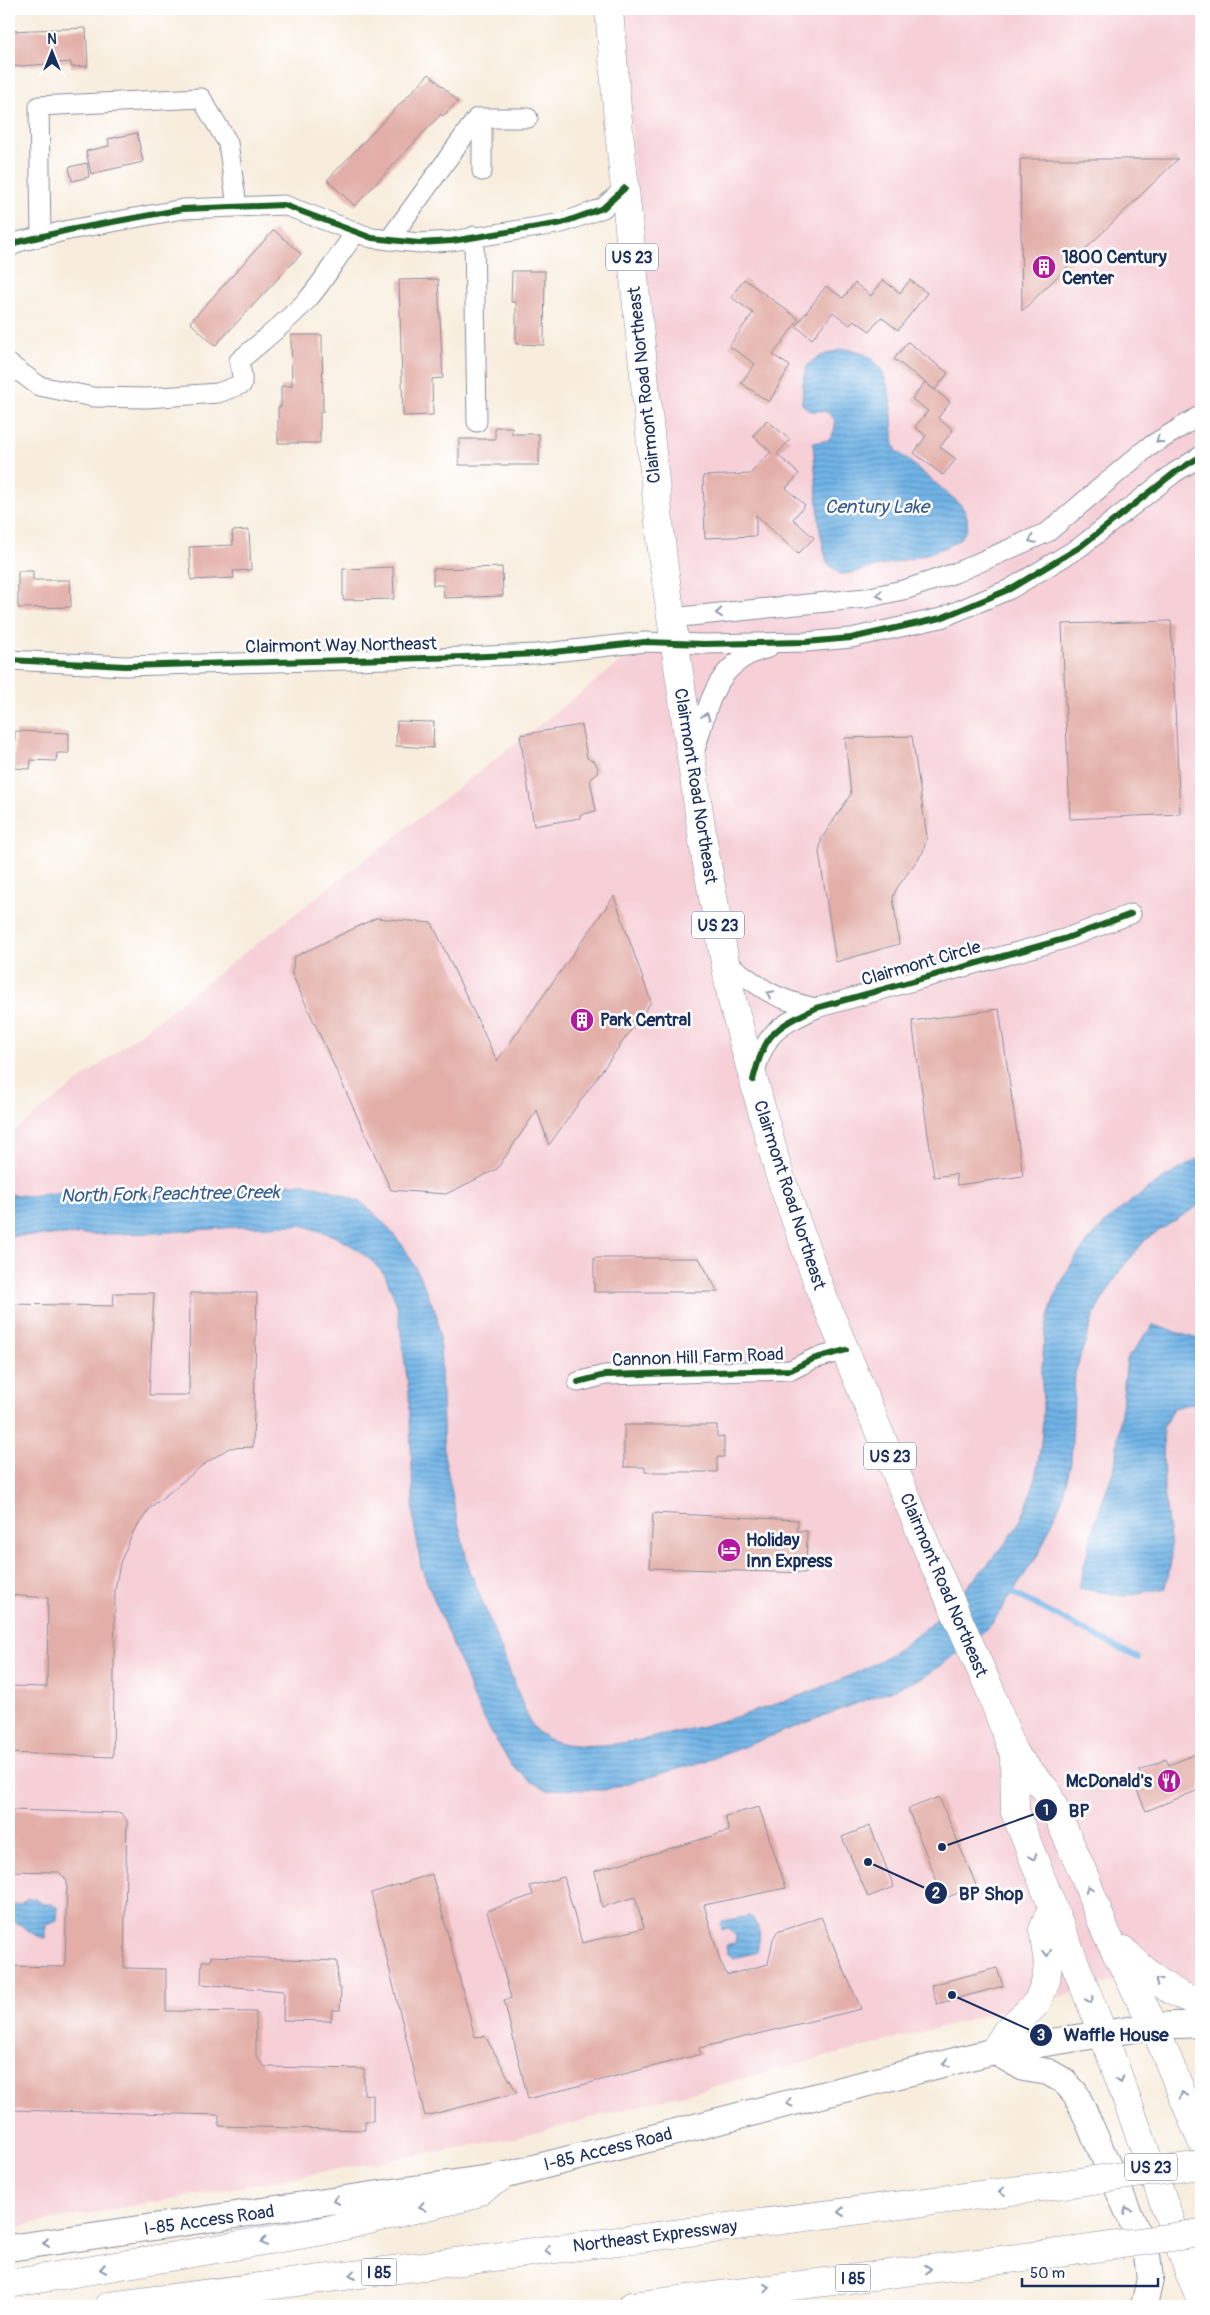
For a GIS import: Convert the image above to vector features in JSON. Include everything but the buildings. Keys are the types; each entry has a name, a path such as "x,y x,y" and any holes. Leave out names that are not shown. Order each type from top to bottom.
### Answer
{"main road":[{"name":"Clairmont Road Northeast","path":"609,9 649,431 672,630 691,762 724,960 753,1080 778,1170 821,1292 933,1562 990,1690 1014,1754 1015,1812 1103,2034 1189,2272 1201,2299"},
{"name":"Clairmont Road Northeast","path":"1014,1754 1046,1790 1082,1870 1107,1935 1154,2026 1201,2140"},
{"path":"1052,1907 1043,1930 1048,1963 1046,1981 1037,2003 1006,2032 994,2051 1024,2068 1048,2072 1064,2081 1075,2093 1084,2109 1147,2255 1150,2279 1144,2306"},
{"path":"1107,1935 1151,1976 1172,1992 1186,1999 1201,2002"},
{"name":"I-85 Access Road","path":"9,2248 503,2176 994,2051 1154,2026 1201,2024"},
{"name":"Northeast Expressway","path":"109,2306 1201,2165"},
{"path":"9,2284 323,2231 470,2196 503,2176"},
{"name":"I 85","path":"632,2306 1201,2234"}],"street":[{"path":"41,236 39,106 201,98 228,144 238,206"},
{"path":"389,240 477,118 528,118"},
{"path":"482,118 482,171"},
{"path":"9,248 18,242 41,236 183,209 284,205 356,234 389,240 419,242 452,241 474,236 562,224 603,208 625,188"},
{"path":"9,364 39,386 93,397 147,398 218,393 242,384 239,361 308,299 328,274 341,251 356,234"},
{"path":"474,236 477,422"},
{"path":"672,630 866,598 907,589 955,573 1048,532 1148,448 1201,415"},
{"path":"672,630 704,644 806,642 851,638 919,624 955,614 1010,589 1080,547 1174,473 1201,456"},
{"name":"Clairmont Way Northeast","path":"9,660 126,666 536,654 645,642 672,630"},
{"path":"691,762 715,688 730,667 736,661 755,652 806,642"},
{"name":"Clairmont Circle","path":"753,1080 758,1057 774,1031 783,1024 816,1008 1064,939 1130,914"},
{"name":"Clairmont Circle","path":"724,960 764,991 788,1002 816,1008"},
{"name":"Cannon Hill Farm Road","path":"578,1382 605,1375 720,1374 791,1370 813,1358 846,1350"}],"shaded area":[{"path":"624,9 1201,9 1201,1982 1113,1982 519,2137 9,2228 9,1135 661,631"}],"water":[{"name":"Century Lake","path":"843,349 860,352 872,359 881,370 890,398 894,445 897,451 959,503 965,512 968,522 965,531 958,540 937,550 840,574 827,563 820,531 813,443 829,440 834,432 835,423 832,416 828,413 811,411 802,404 803,380 808,366 820,357"},
{"path":"1201,1157 1201,1204 1146,1239 1121,1269 1095,1312 1075,1373 1071,1463 1062,1499 1039,1553 991,1625 964,1648 923,1678 709,1760 604,1790 546,1789 530,1781 511,1764 492,1734 471,1694 421,1567 414,1524 409,1393 397,1305 385,1275 371,1260 354,1247 332,1235 301,1225 237,1227 155,1233 9,1236 9,1194 29,1196 54,1193 176,1196 205,1191 260,1188 273,1184 306,1184 328,1189 362,1203 382,1221 404,1247 420,1276 437,1316 440,1339 444,1454 457,1518 468,1565 528,1718 540,1734 552,1740 566,1744 600,1745 635,1741 703,1726 778,1704 815,1690 849,1676 891,1654 940,1615 1004,1545 1016,1528 1026,1508 1041,1446 1042,1373 1046,1329 1051,1308 1061,1282 1075,1259 1092,1237 1111,1218 1154,1185"},
{"path":"1153,1325 1201,1340 1201,1401 1173,1408 1163,1428 1164,1491 1172,1556 1166,1588 1123,1596 1079,1588 1094,1525 1115,1466 1127,1359"},
{"path":"28,1898 35,1899 43,1904 51,1904 58,1908 57,1920 46,1924 46,1938 34,1935 18,1924 9,1922 9,1906 19,1905"},
{"path":"750,1916 760,1933 757,1952 734,1958 727,1953 726,1946 735,1943 736,1936 729,1929 722,1930 721,1924 723,1921"}],"waterway":[{"path":"1007,1590 1138,1658"}],"cycle path":[{"path":"9,248 18,242 69,230 183,209 284,205 372,238 419,243 452,241 562,223 603,208 625,188"},
{"path":"9,660 125,666 464,657 536,654 645,642 704,644 806,642 851,638 941,618 1010,589 1080,547 1174,473 1201,456"},
{"path":"753,1080 762,1052 773,1034 790,1021 816,1008 1064,939 1131,914"},
{"path":"578,1382 605,1375 791,1370 813,1359 846,1350"}],"place":[{"name":"1800 Century Center","path":"1044,267"},
{"name":"Park Central","path":"582,1020"},
{"name":"Holiday Inn Express","path":"729,1550"},
{"name":"McDonald's","path":"1169,1781"},
{"name":"BP","path":"942,1847"},
{"name":"BP Shop","path":"868,1862"},
{"name":"Waffle House","path":"952,1995"}],"water label":[{"name":"North Fork Peachtree Creek","path":"170,1193"}]}
